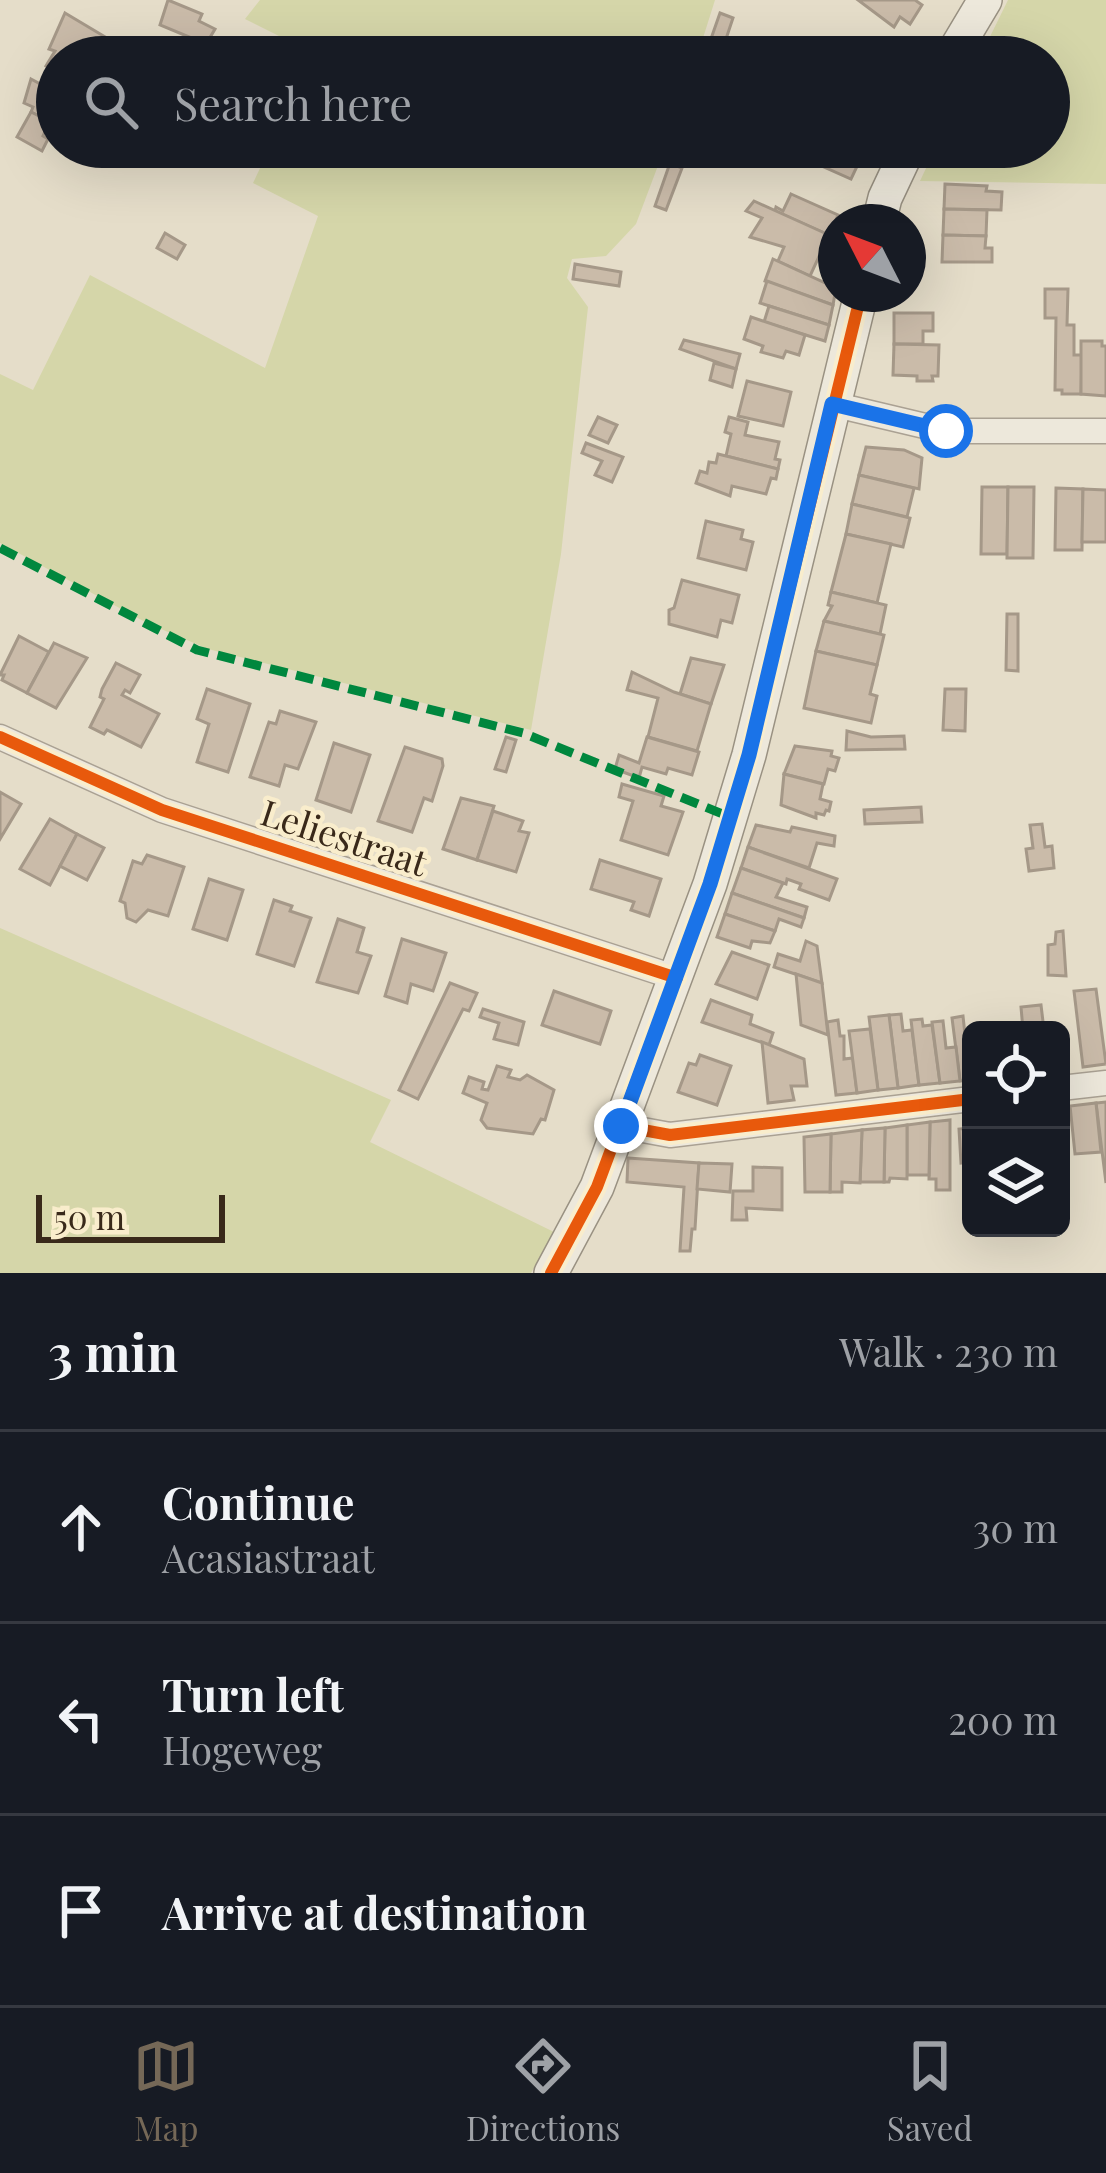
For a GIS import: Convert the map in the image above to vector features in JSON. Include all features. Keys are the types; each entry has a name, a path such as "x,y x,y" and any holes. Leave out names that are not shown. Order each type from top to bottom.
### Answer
{"street":[{"path":"964,36 985,0"},
{"path":"886,204 901,168"},
{"path":"551,1273 589,1204 621,1126 677,978 749,755 856,312"},
{"path":"832,404 946,431 1106,430"},
{"name":"Leliestraat","path":"0,737 162,810 677,978"},
{"path":"1070,1087 1106,1083"},
{"path":"621,1126 670,1135 962,1100"}],"green space":[{"path":"260,0 715,0 704,36 279,36 245,19"},
{"path":"1008,0 1106,0 1106,184 920,181 926,168 1070,168 1070,36 990,36"},
{"path":"260,168 657,168 636,224 606,256 572,259 567,278 588,307 561,554 531,730 208,649 147,623 0,543 0,374 33,390 90,275 265,368 318,216 253,183"},
{"path":"0,928 391,1100 370,1142 554,1232 531,1273 0,1273"}],"building":[{"path":"168,0 202,14 199,21 215,29 211,36 187,36 160,25"},
{"path":"858,0 915,0 922,5 910,24 900,17 894,27"},
{"path":"65,13 104,36 55,36"},
{"path":"720,13 733,18 727,36 712,36"},
{"path":"31,79 36,82 36,114 24,103"},
{"path":"31,112 36,114 36,148 17,137"},
{"path":"668,168 682,168 666,210 655,206"},
{"path":"826,168 856,168 851,179"},
{"path":"945,184 987,186 986,191 1002,192 1001,210 944,209"},
{"path":"791,194 818,206 818,230 775,211 776,207 783,211"},
{"path":"754,201 818,230 818,259 810,276 778,261 784,247 750,237 762,218 746,211"},
{"path":"944,209 987,210 986,236 943,235"},
{"path":"165,233 185,245 177,259 157,248"},
{"path":"943,235 986,236 985,248 992,248 992,262 942,262"},
{"path":"773,259 818,280 818,300 765,281"},
{"path":"575,264 621,272 619,286 573,279"},
{"path":"767,281 818,300 818,312 832,312 829,325 760,303"},
{"path":"1045,289 1068,289 1067,325 1074,325 1074,355 1082,355 1081,394 1055,390 1056,318 1045,318"},
{"path":"769,306 829,325 825,341 764,322"},
{"path":"894,313 933,313 933,331 923,331 923,344 894,344"},
{"path":"751,317 805,335 799,355 786,351 783,358 761,352 763,346 744,339"},
{"path":"684,340 740,354 736,369 680,349"},
{"path":"1081,341 1102,341 1106,346 1106,396 1081,394"},
{"path":"894,344 939,345 938,376 932,376 933,381 917,381 917,376 893,375"},
{"path":"714,363 736,369 732,387 710,380"},
{"path":"747,381 791,392 783,426 738,416"},
{"path":"598,417 617,425 608,443 589,435"},
{"path":"729,417 748,422 745,435 779,442 778,469 726,456"},
{"path":"586,443 623,457 612,482 595,475 602,461 582,453"},
{"path":"866,447 904,450 922,458 919,489 859,475"},
{"path":"718,454 778,469 776,479 771,478 766,494 732,486 730,496 696,483 700,471 707,473 709,462 716,463"},
{"path":"859,475 914,488 907,517 852,504"},
{"path":"982,487 1008,487 1007,554 981,554"},
{"path":"1008,487 1034,487 1033,558 1007,558"},
{"path":"1056,488 1083,489 1082,550 1055,550"},
{"path":"1083,489 1106,490 1106,542 1082,542"},
{"path":"852,504 910,518 903,547 846,534"},
{"path":"706,521 743,530 741,539 753,542 746,570 698,558"},
{"path":"846,534 891,544 877,603 831,592"},
{"path":"682,580 739,595 732,623 721,620 717,637 669,624 669,610 674,608"},
{"path":"831,592 886,605 880,634 824,621 832,606 828,605"},
{"path":"1007,614 1018,614 1018,671 1006,670"},
{"path":"824,621 884,635 877,665 816,651"},
{"path":"19,636 49,652 27,693 0,675"},
{"path":"54,643 87,658 56,708 27,693"},
{"path":"816,651 877,665 870,694 877,696 871,723 804,708"},
{"path":"691,658 724,665 711,704 680,694"},
{"path":"116,663 140,675 130,693 125,690 122,695 159,714 141,747 90,727"},
{"path":"632,672 711,704 697,751 648,737 658,698 627,690"},
{"path":"207,689 250,704 228,772 197,762 209,724 197,719"},
{"path":"945,689 966,689 965,731 943,730"},
{"path":"280,711 316,722 298,769 285,765 279,786 250,777 269,722 276,724"},
{"path":"847,731 871,737 904,736 905,749 846,750"},
{"path":"506,737 516,740 506,772 495,769"},
{"path":"647,737 699,752 692,775 642,767 639,778 615,769 619,755 639,763"},
{"path":"334,743 370,755 351,812 316,800"},
{"path":"795,746 832,751 831,756 839,758 835,771 828,769 824,784 784,774"},
{"path":"405,747 442,759 443,766 432,801 424,798 412,832 378,821"},
{"path":"784,774 823,784 820,799 831,802 829,811 816,813 816,818 781,805"},
{"path":"622,784 664,796 661,806 683,812 668,855 621,840 633,801 619,797"},
{"path":"0,792 21,804 0,839"},
{"path":"461,798 494,806 477,860 443,849"},
{"path":"921,807 922,822 865,824 864,810"},
{"path":"493,811 523,821 519,831 529,833 516,872 477,860"},
{"path":"50,819 77,834 50,885 20,869"},
{"path":"1042,824 1045,847 1052,846 1054,868 1029,871 1030,825"},
{"path":"756,825 835,836 834,846 817,843 809,868 748,847"},
{"path":"77,834 104,848 87,880 60,866"},
{"path":"748,847 837,879 829,900 799,889 801,884 787,879 786,884 741,868"},
{"path":"147,855 184,867 168,916 148,910 136,922 127,918 125,903 120,901 133,861 142,864"},
{"path":"600,860 661,879 649,916 631,910 634,902 591,889"},
{"path":"741,868 783,883 776,897 807,907 804,918 732,893"},
{"path":"209,879 243,890 227,940 193,929"},
{"path":"732,893 804,918 801,927 779,919 775,931 725,914"},
{"path":"274,900 311,918 294,966 257,954"},
{"path":"725,914 775,931 770,943 752,941 750,948 717,937"},
{"path":"338,919 364,928 357,952 371,956 358,993 317,982"},
{"path":"1063,931 1066,976 1048,975 1048,945 1055,944 1056,932"},
{"path":"402,939 446,953 433,991 411,984 407,1003 385,996"},
{"path":"806,941 817,946 822,983 774,967 778,954 800,961"},
{"path":"732,952 769,965 757,999 716,984"},
{"path":"796,974 822,983 828,1035 801,1025"},
{"path":"450,983 477,993 469,1011 463,1009 418,1099 399,1090"},
{"path":"1096,989 1106,1064 1083,1067 1074,991"},
{"path":"554,991 611,1011 600,1044 542,1025"},
{"path":"711,1000 752,1015 750,1024 773,1033 769,1045 702,1022"},
{"path":"1041,1005 1043,1021 1022,1021 1021,1007"},
{"path":"483,1009 524,1022 518,1045 494,1039 499,1023 480,1017"},
{"path":"901,1014 903,1031 912,1030 919,1085 898,1088 889,1015"},
{"path":"889,1015 898,1088 878,1090 869,1017"},
{"path":"963,1016 962,1081 960,1081 952,1018"},
{"path":"922,1019 923,1026 932,1025 940,1083 919,1085 911,1020"},
{"path":"838,1020 844,1059 853,1058 857,1093 836,1095 827,1022"},
{"path":"943,1021 946,1048 956,1047 960,1081 940,1083 932,1022"},
{"path":"870,1029 878,1090 857,1093 849,1031"},
{"path":"762,1042 804,1059 807,1086 791,1086 794,1100 768,1103"},
{"path":"700,1055 731,1066 717,1105 678,1092 689,1063 696,1065"},
{"path":"497,1066 511,1070 508,1077 520,1080 527,1075 554,1090 545,1120 541,1119 533,1134 487,1128 481,1120 487,1103 463,1093 469,1077 484,1082 482,1089 488,1090"},
{"path":"1106,1102 1106,1183 1096,1103"},
{"path":"1096,1103 1101,1152 1075,1154 1070,1106"},
{"path":"950,1120 950,1190 936,1190 936,1179 929,1179 930,1122"},
{"path":"930,1122 929,1175 907,1175 907,1125"},
{"path":"907,1125 907,1179 884,1182 885,1128"},
{"path":"885,1128 884,1182 860,1182 862,1130"},
{"path":"862,1130 860,1183 842,1182 842,1192 830,1192 831,1134"},
{"path":"831,1134 830,1192 805,1192 804,1137"},
{"path":"628,1158 699,1163 690,1251 680,1251 684,1187 627,1182"},
{"path":"699,1163 732,1164 730,1192 697,1189"},
{"path":"753,1167 782,1168 782,1210 746,1208 747,1220 732,1220 733,1191 753,1191"}],"marked path":[{"path":"0,548 197,650 523,733 730,817"}],"cycle path":[{"path":"551,1273 597,1187 710,884 749,755 857,312"},
{"path":"0,737 162,810 677,978"},
{"path":"621,1126 670,1135 962,1100"}],"route":[{"path":"621,1126 710,884 749,755 832,404 946,431"}]}
